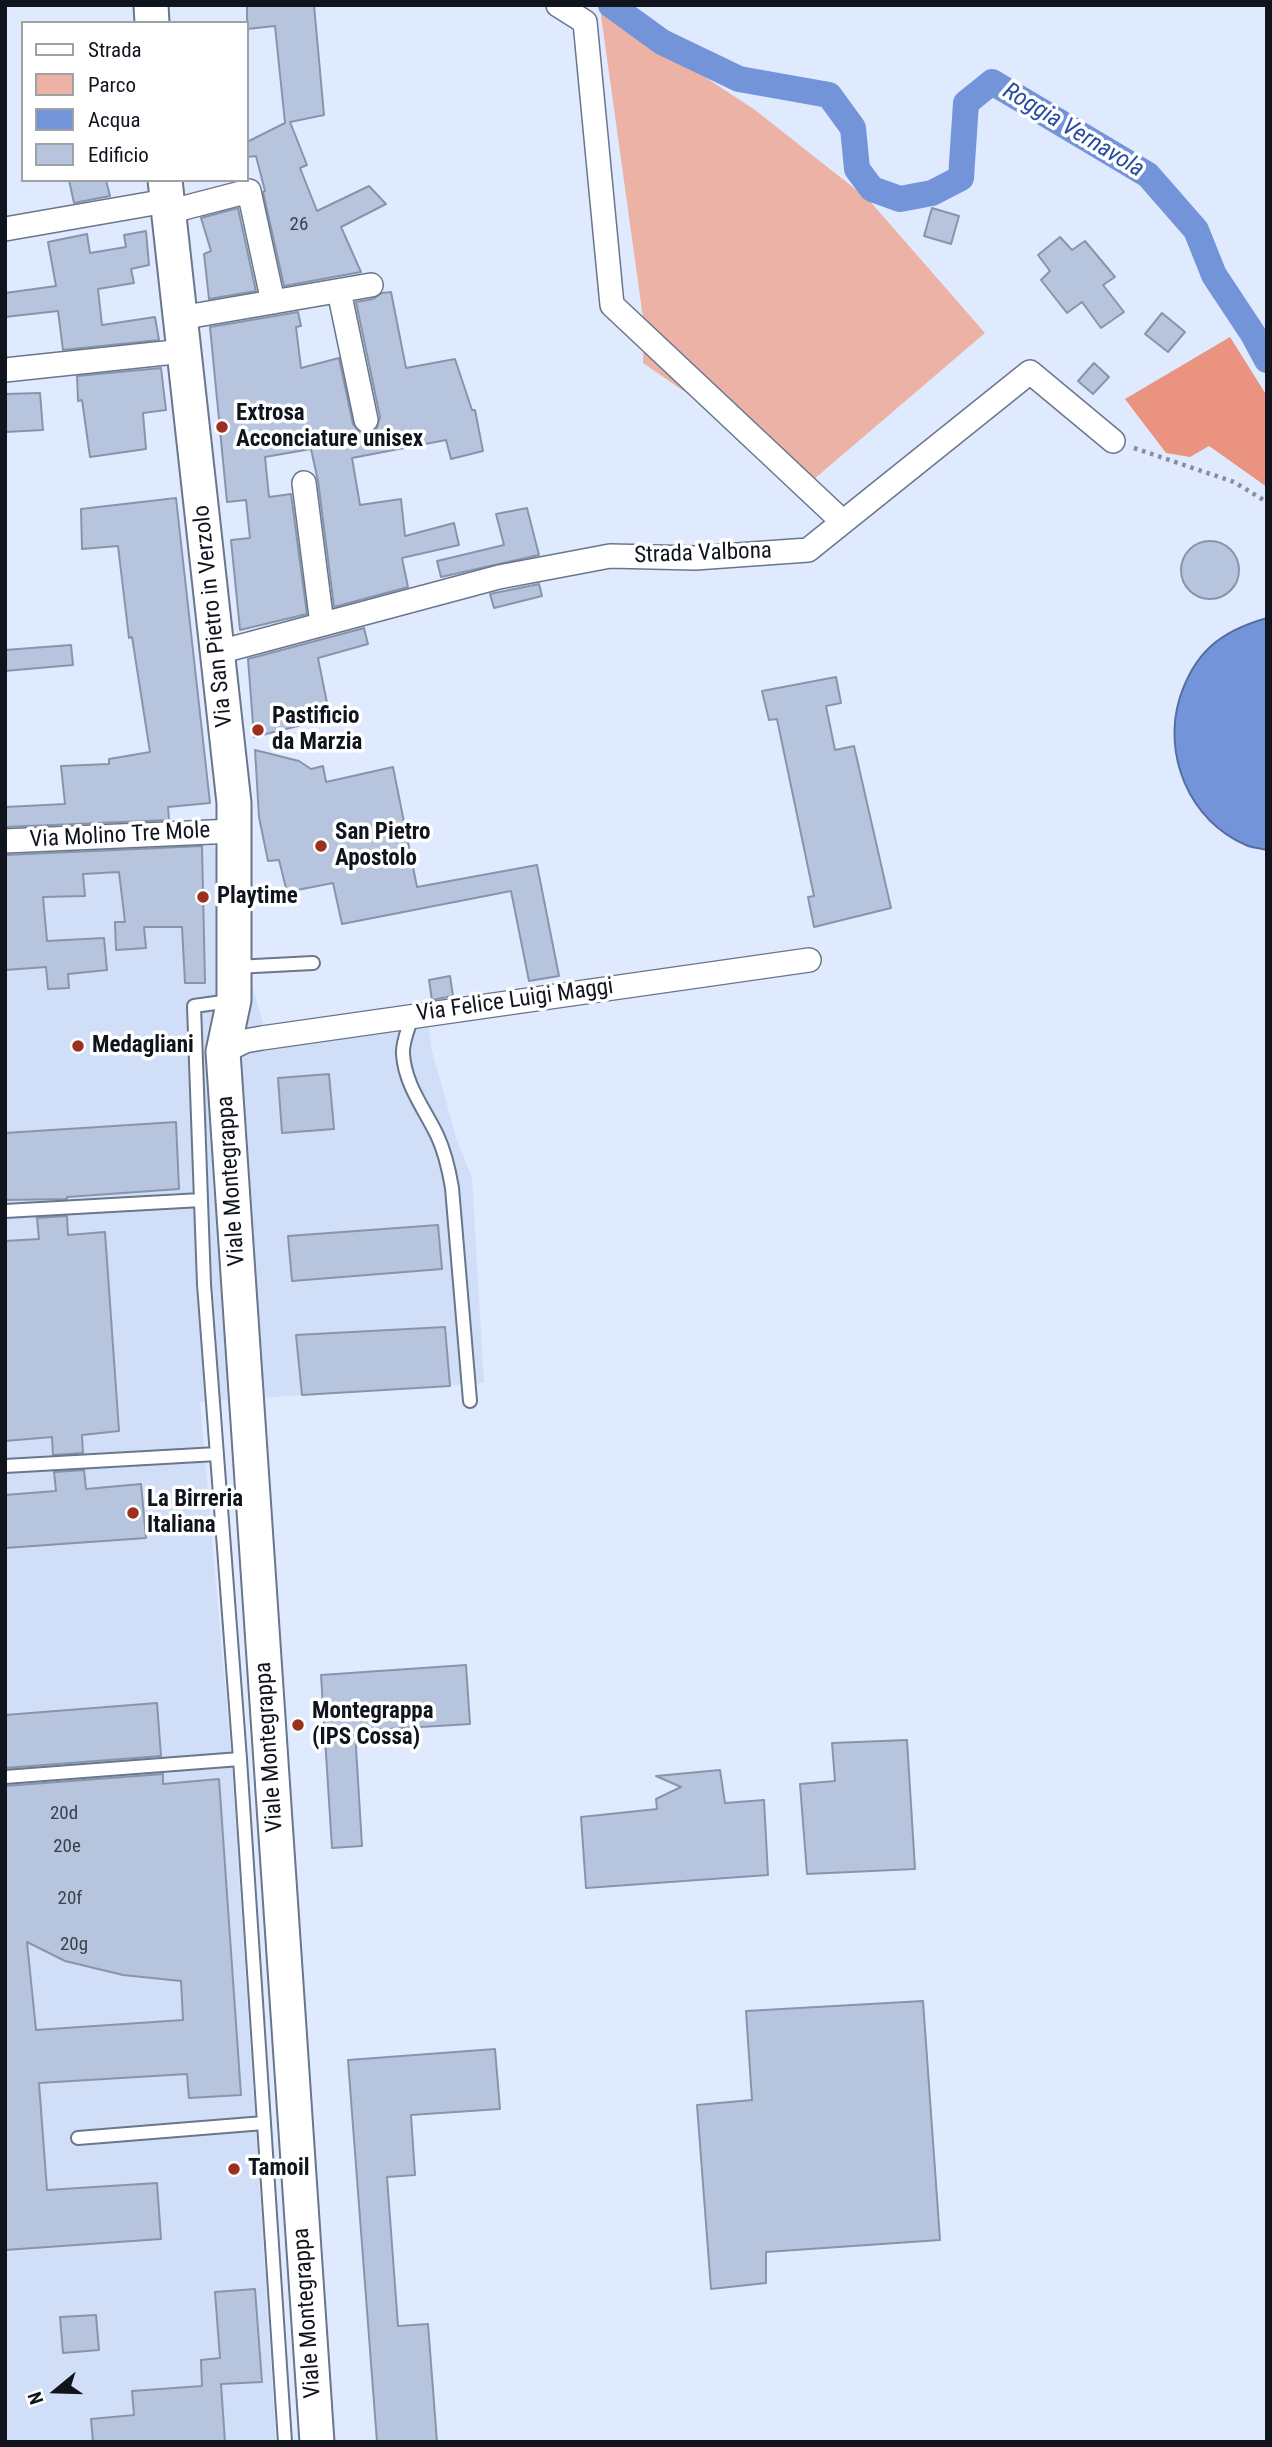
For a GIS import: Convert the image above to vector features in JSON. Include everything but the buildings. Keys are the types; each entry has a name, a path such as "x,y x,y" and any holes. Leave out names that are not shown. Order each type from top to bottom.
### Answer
{"main road":[{"name":"Via San Pietro in Verzolo","path":"166,198 234,803 234,1000 223,1052"},
{"name":"Viale Montegrappa","path":"223,1052 271,1990 317,2442"}],"street":[{"path":"558,5 585,22 612,305 843,522"},
{"path":"5,229 166,198 249,191 273,302"},
{"path":"180,318 371,285"},
{"path":"339,291 366,420"},
{"path":"5,370 184,351"},
{"name":"Strada Valbona","path":"219,652 499,577 610,556 695,558 808,550 1030,372 1113,441"},
{"path":"304,484 322,624"},
{"name":"Via Molino Tre Mole","path":"5,841 234,831"},
{"name":"Via Felice Luigi Maggi","path":"223,1052 245,1041 262,1038 809,960"}],"lane":[{"path":"234,967 313,963"},
{"path":"234,1000 194,1006 201,1200 240,1759 271,1990 264,2123 285,2442"},
{"path":"412,1016 403,1051 406,1074 448,1163 470,1401"},
{"name":"Viale Montegrappa","path":"5,1211 201,1200"},
{"path":"5,1466 217,1454"},
{"name":"Viale Montegrappa","path":"5,1777 240,1759"},
{"path":"78,2138 264,2123"}],"path":[{"path":"1113,441 1234,482 1267,502"}],"shaded area":[{"path":"1230,337 1267,396 1267,487 1209,446 1190,457 1166,453 1125,399"},
{"path":"211,836 264,1027 425,1004 432,1051 456,1137 472,1178 484,1383 200,1402 232,1766 276,2442 5,2442 5,845"}],"green space":[{"path":"600,8 755,110 868,199 985,333 813,480 643,363 644,325"}],"water":[{"path":"1267,618 1267,850 1251,847 1226,834 1209,820 1195,803 1178,763 1175,719 1188,677 1210,647 1230,633"}],"waterway":[{"name":"Roggia Vernavola","path":"611,5 662,42 739,79 829,95 853,128 857,169 872,189 900,199 932,193 961,178 966,103 992,82 1148,175 1196,230 1214,275 1267,360"}],"place":[{"name":"Extrosa Acconciature unisex","path":"222,427"},
{"name":"Pastificio da Marzia","path":"258,730"},
{"name":"San Pietro Apostolo","path":"321,846"},
{"name":"Playtime","path":"203,897"},
{"name":"Medagliani","path":"78,1046"},
{"name":"La Birreria Italiana","path":"133,1513"},
{"name":"Montegrappa (IPS Cossa)","path":"298,1725"},
{"name":"Tamoil","path":"234,2169"}]}
